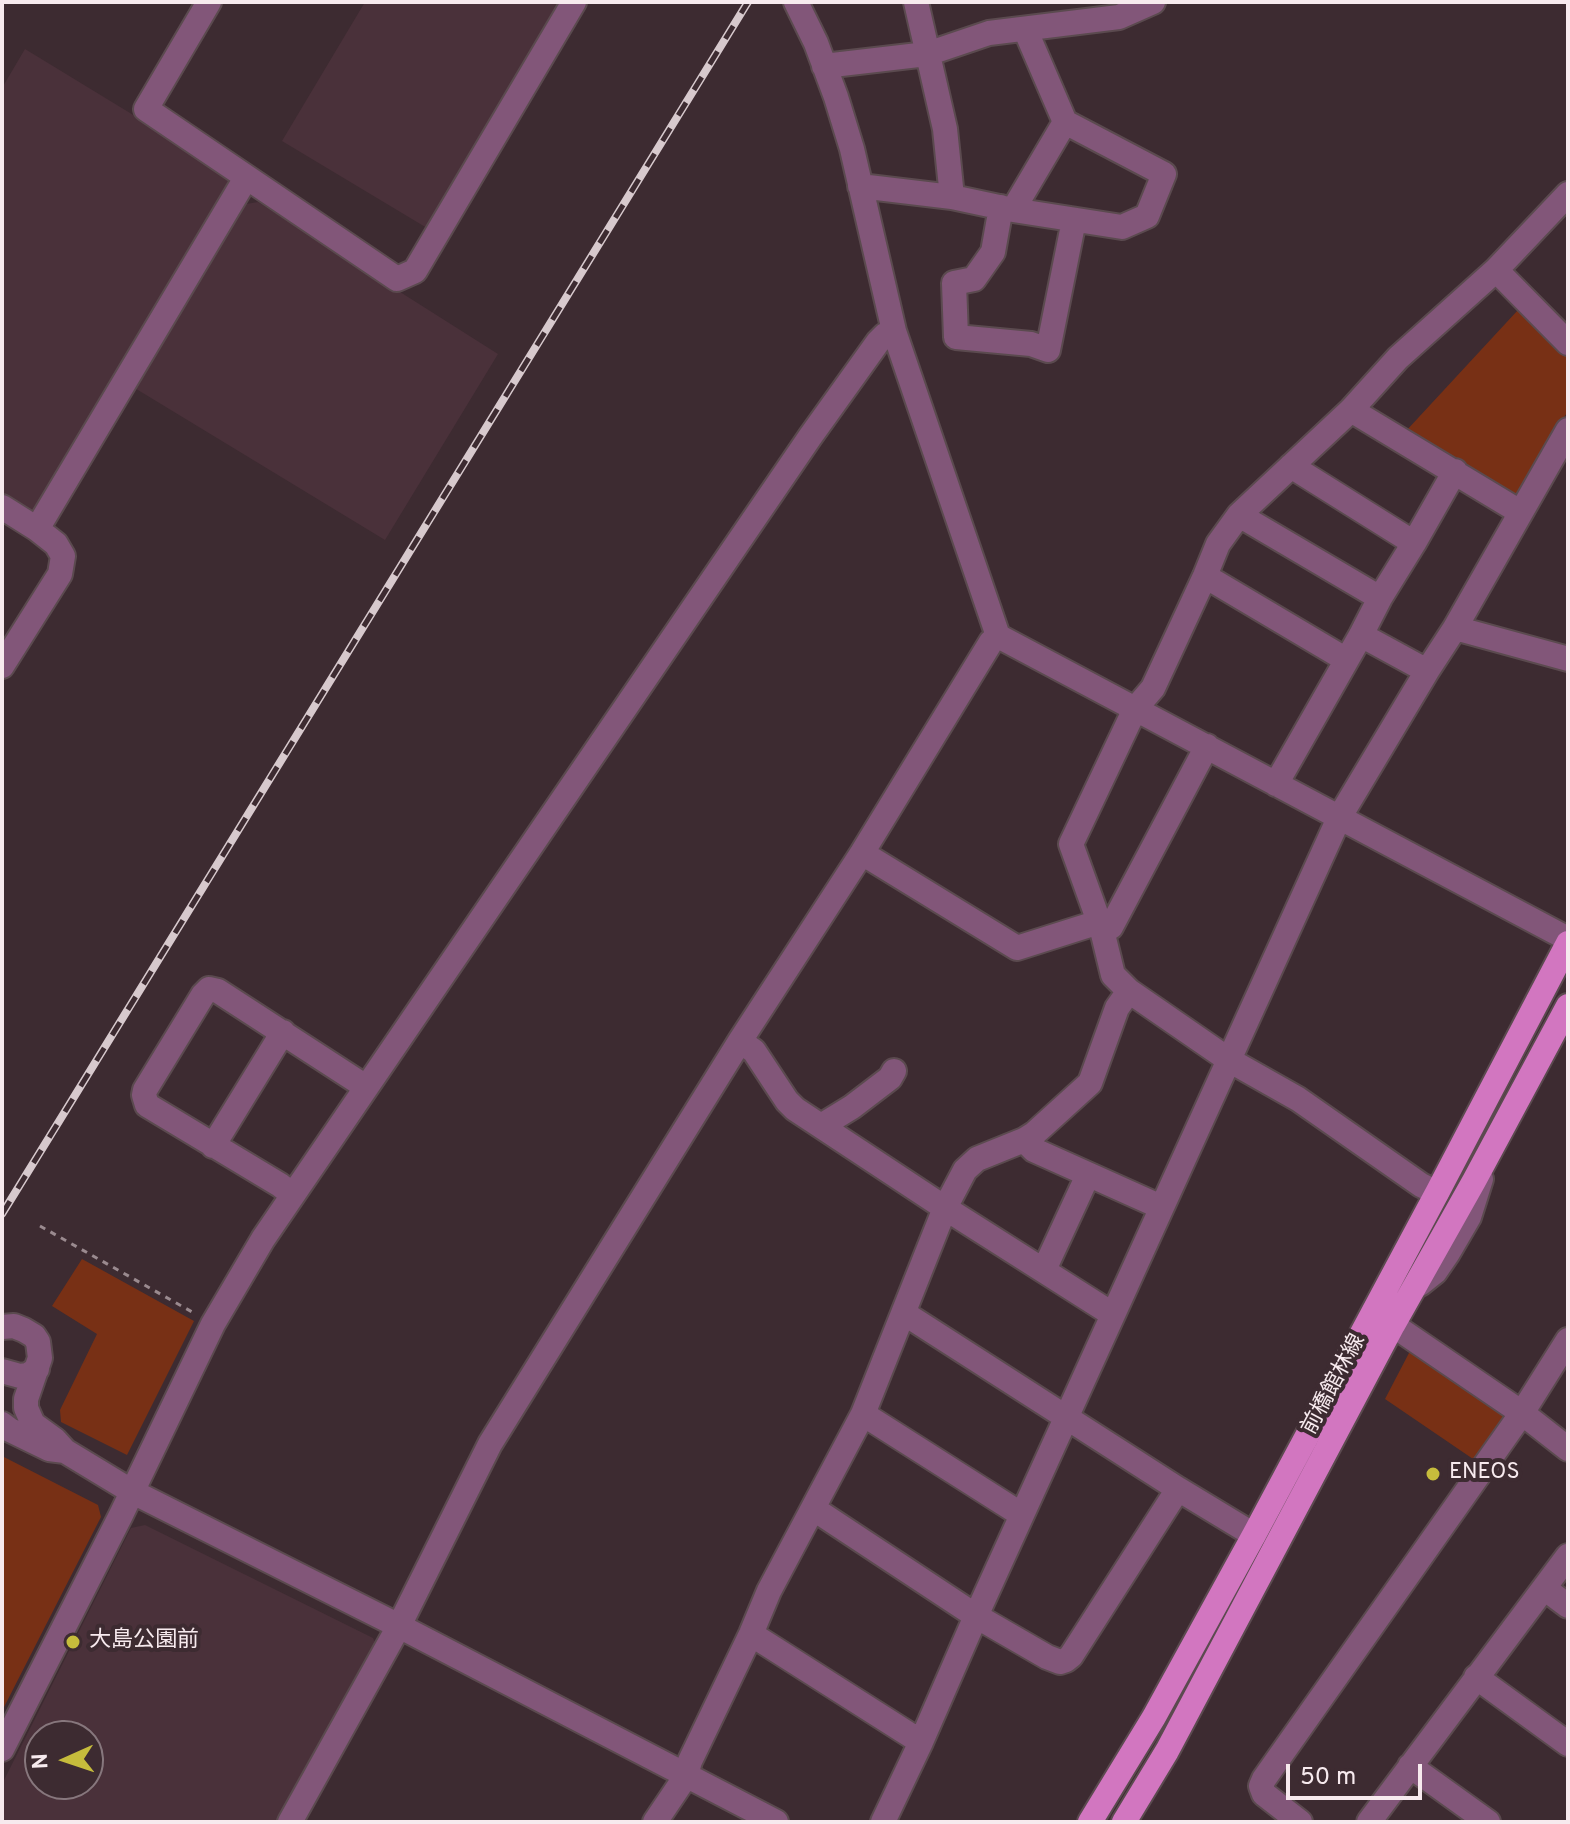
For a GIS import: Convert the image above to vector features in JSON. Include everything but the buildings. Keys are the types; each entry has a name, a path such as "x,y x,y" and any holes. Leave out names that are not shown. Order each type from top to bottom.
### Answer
{"main road":[{"name":"前橋館林線","path":"1090,1822 1154,1717 1254,1535 1568,941"},
{"name":"前橋館林線","path":"1124,1822 1167,1751 1393,1325 1568,1006"}],"street":[{"path":"209,2 146,109 397,279 415,271 574,2"},
{"path":"796,2 824,66 852,149 894,331 998,636 1568,941"},
{"path":"916,2 945,129 952,197"},
{"path":"824,66 927,54 989,33 1119,17 1153,2"},
{"path":"860,186 952,197 1122,227 1147,216 1164,174 1065,122 1025,29"},
{"path":"1065,122 1007,209 993,252 974,279 954,283 956,337 1031,344 1048,350 1074,220"},
{"path":"37,529 246,178"},
{"path":"1437,1193 1298,1099 1229,1060 1129,991 1113,975 1100,926 1071,844 1135,709 1153,688 1218,544 1239,515 1351,410 1398,358 1496,270 1568,194"},
{"path":"1496,270 1567,339"},
{"path":"2,1749 213,1324 263,1239 810,437 878,342 894,331"},
{"path":"1351,410 1520,512"},
{"path":"883,1822 1339,818 1455,628 1568,430"},
{"path":"1291,466 1414,543"},
{"path":"1276,784 1455,471"},
{"path":"2,507 56,544 63,556 60,574 2,666"},
{"path":"1239,515 1380,598"},
{"path":"1205,576 1345,659"},
{"path":"1455,628 1568,659"},
{"path":"1361,635 1427,671"},
{"path":"290,1822 399,1626 490,1444 740,1041 862,853 991,642 998,636"},
{"path":"862,853 1017,948 1100,926 1111,927 1207,746"},
{"path":"293,1195 150,1109 145,1090 194,1008 209,989 213,989 366,1087"},
{"path":"655,1822 686,1776 690,1761 769,1591 863,1414 945,1208 965,1170 972,1162 1035,1133 1090,1083 1117,1008 1129,991"},
{"path":"213,1146 283,1032"},
{"path":"740,1041 754,1051 791,1106 1112,1314"},
{"path":"821,1126 852,1107 890,1078 894,1071"},
{"path":"1024,1140 1034,1150 1161,1207"},
{"path":"1044,1270 1088,1175"},
{"path":"904,1314 1254,1535"},
{"path":"1393,1325 1522,1413 1568,1449"},
{"path":"2,1327 14,1326 34,1336 38,1342 37,1369 26,1399 26,1408 38,1429 65,1451 131,1491 776,1822"},
{"path":"1300,1822 1264,1794 1261,1786 1264,1779 1522,1413 1568,1340"},
{"path":"2,1371 20,1376 37,1369"},
{"path":"863,1414 1022,1515"},
{"path":"2,1424 49,1449 65,1451"},
{"path":"814,1509 976,1616 1060,1662 1071,1656 1178,1489"},
{"path":"1369,1822 1568,1556"},
{"path":"1544,1588 1568,1606"},
{"path":"751,1634 921,1742"},
{"path":"1476,1677 1568,1744"},
{"path":"1410,1766 1488,1822"}],"path":[{"path":"40,1226 213,1324"}],"shaded area":[{"path":"365,2 562,2 427,228 282,141"},
{"path":"25,49 230,178 231,192 39,508 31,512 2,494 2,88"},
{"path":"258,202 498,354 385,540 133,387 240,205"},
{"path":"1518,310 1568,353 1568,411 1517,493 1507,493 1406,431"},
{"path":"82,1259 194,1321 127,1455 61,1422 60,1410 97,1334 52,1306"},
{"path":"1418,1352 1504,1409 1506,1418 1476,1461 1385,1399 1409,1353"},
{"path":"2,1456 98,1505 101,1517 2,1711"},
{"path":"145,1525 373,1638 377,1647 280,1822 2,1822 2,1784 24,1740 24,1800 104,1800 104,1720 34,1720 131,1528"}],"railway":[{"path":"2,1214 748,2"}],"place":[{"name":"ENEOS","path":"1433,1474"},
{"name":"大島公園前","path":"73,1642"}]}
